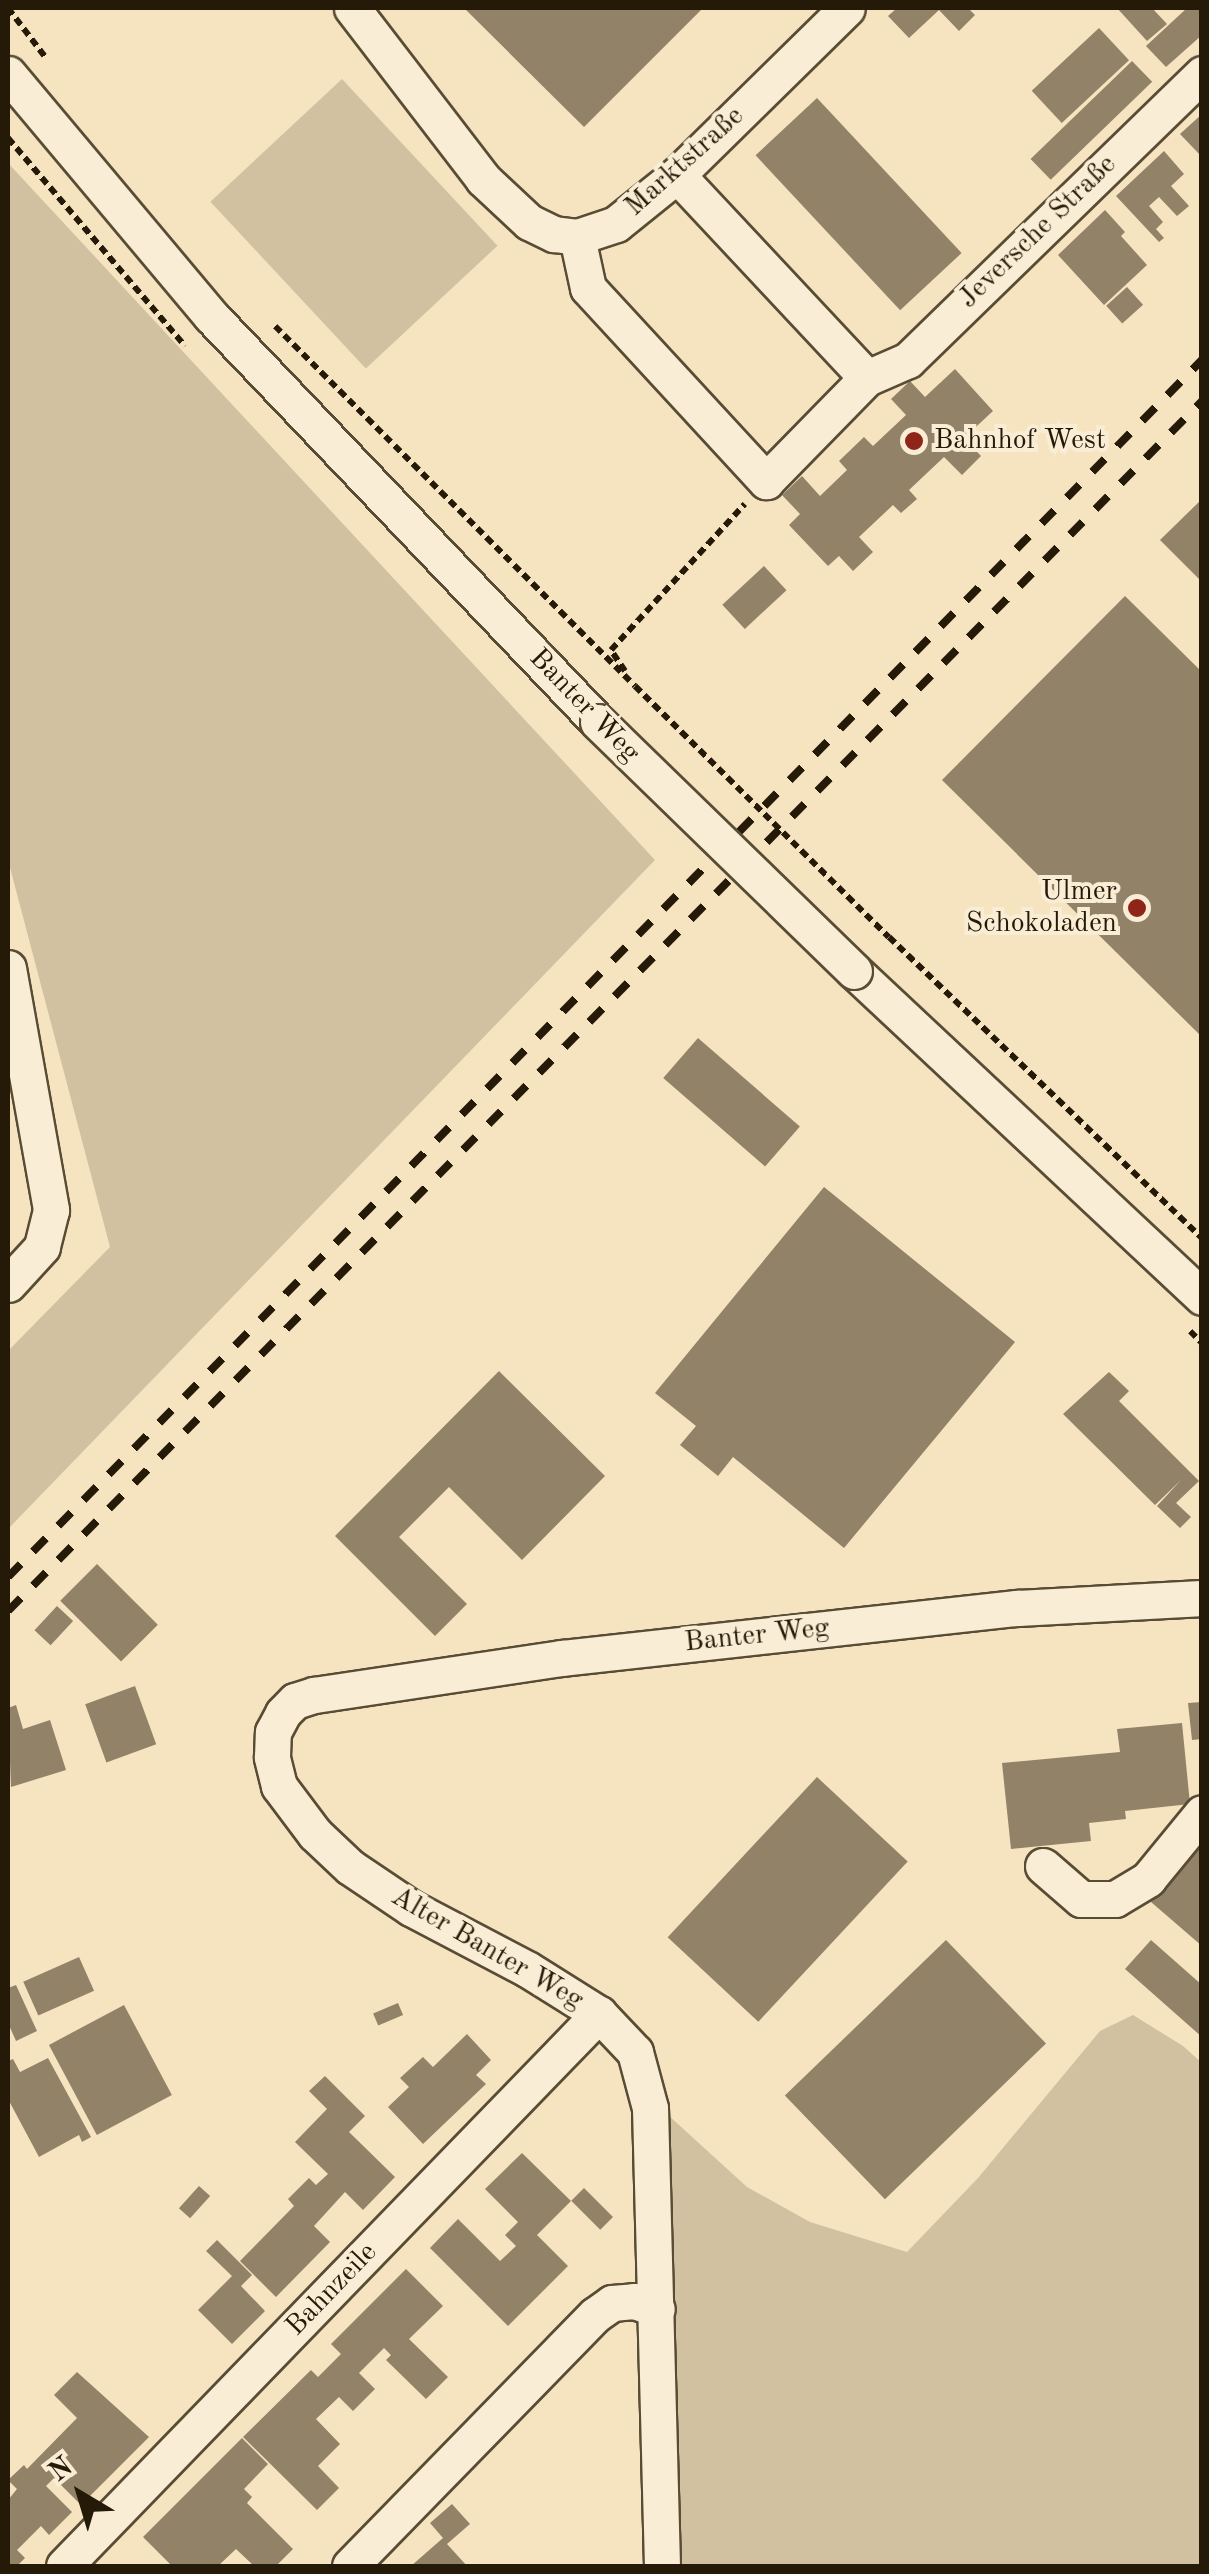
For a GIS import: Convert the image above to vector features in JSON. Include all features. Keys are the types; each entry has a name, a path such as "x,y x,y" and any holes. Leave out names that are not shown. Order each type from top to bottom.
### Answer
{"street":[{"path":"352,8 483,179 529,222 554,234 578,236 588,288 766,481"},
{"name":"Marktstraße","path":"578,236 616,224 677,175 847,8"},
{"name":"Banter Weg","path":"8,74 210,316 598,722 854,971 1202,1297"},
{"name":"Jeversche Straße","path":"766,481 867,378 908,360 1202,74"},
{"path":"677,175 867,378"},
{"path":"8,968 40,1130 51,1210 42,1246 8,1284"},
{"name":"Banter Weg","path":"314,1695 562,1658 844,1626 1017,1608 1202,1598"},
{"name":"Alter Banter Weg","path":"314,1695 295,1701 283,1712 273,1732 272,1758 280,1786 315,1834 350,1867 411,1908 527,1969 599,2014 635,2052 650,2108 662,2566"},
{"path":"1043,1866 1081,1900 1115,1899 1148,1879 1202,1813"},
{"name":"Bahnzeile","path":"64,2566 599,2014"},
{"path":"350,2566 595,2315 612,2303 634,2301 657,2309"}],"path":[{"path":"8,8 57,72"},
{"path":"262,313 889,937 1202,1238"},
{"path":"635,686 611,650 766,481"}],"shaded area":[{"path":"342,79 497,246 366,369 210,202"},
{"path":"8,163 655,860 8,1529 8,1351 110,1247 8,860"},
{"path":"1133,2015 1183,2046 1202,2063 1201,2566 675,2566 656,2104 747,2187 810,2222 907,2252 978,2178 1100,2031"}],"building":[{"path":"464,8 703,8 584,127"},
{"path":"897,8 968,8 975,15 959,31 939,10 909,38 888,16"},
{"path":"1117,8 1152,8 1167,24 1147,41"},
{"path":"1187,8 1202,8 1202,35 1166,67 1146,46"},
{"path":"1099,28 1129,60 1062,123 1032,91"},
{"path":"1132,61 1152,82 1051,180 1031,159"},
{"path":"817,98 962,253 900,310 756,155"},
{"path":"1202,114 1202,157 1180,134"},
{"path":"1164,151 1184,174 1171,186 1189,206 1177,216 1159,197 1149,206 1163,222 1156,229 1164,238 1159,242 1116,196"},
{"path":"1105,210 1125,232 1121,236 1147,265 1104,305 1058,255"},
{"path":"1127,287 1143,305 1122,324 1106,306"},
{"path":"955,369 993,411 964,438 981,456 962,475 944,457 909,490 917,499 901,513 893,505 859,537 873,552 853,571 839,556 828,566 789,525 800,514 782,495 802,476 820,496 847,470 839,461 864,437 873,446 906,415 891,399 910,381 925,397"},
{"path":"1202,499 1202,582 1160,540"},
{"path":"764,566 787,590 745,629 722,605"},
{"name":"Ulmer Schokoladen","path":"1125,596 1202,672 1202,1037 942,780"},
{"path":"698,1038 800,1127 765,1167 663,1078"},
{"path":"824,1187 1015,1342 844,1548 733,1457 718,1476 680,1445 696,1426 655,1393"},
{"path":"499,1371 605,1476 522,1560 449,1487 399,1537 467,1604 435,1636 335,1536"},
{"path":"1109,1372 1129,1391 1119,1401 1199,1481 1176,1503 1191,1517 1180,1528 1157,1506 1181,1480 1155,1505 1063,1414"},
{"path":"97,1564 158,1625 121,1662 60,1601"},
{"path":"57,1606 73,1621 51,1645 34,1630"},
{"path":"135,1686 156,1744 106,1762 85,1704"},
{"path":"1202,1702 1202,1739 1192,1740 1188,1703"},
{"path":"16,1705 23,1729 50,1720 66,1770 11,1787 8,1708"},
{"path":"1182,1723 1190,1804 1125,1811 1126,1819 1089,1823 1091,1841 1011,1849 1002,1763 1120,1752 1117,1729"},
{"path":"817,1777 908,1862 758,2022 668,1937"},
{"path":"1202,1843 1202,1946 1151,1902"},
{"path":"946,1940 1046,2044 885,2199 785,2096"},
{"path":"1151,1940 1202,1985 1202,2037 1125,1969"},
{"path":"79,1957 94,1991 38,2016 23,1982"},
{"path":"16,1985 37,2031 16,2041 8,2023 8,1988"},
{"path":"398,2003 403,2015 378,2026 373,2014"},
{"path":"124,2005 172,2095 97,2135 49,2045"},
{"path":"467,2034 491,2060 476,2075 486,2084 423,2144 388,2107 409,2087 400,2078 423,2057 433,2067"},
{"path":"48,2058 91,2137 82,2142 79,2135 39,2157 8,2099 8,2061 13,2059 20,2072"},
{"path":"325,2076 365,2116 349,2132 395,2177 363,2210 345,2192 314,2226 330,2242 276,2297 240,2261 294,2206 288,2199 309,2178 316,2185 328,2174 295,2142 327,2109 309,2091"},
{"path":"522,2153 571,2201 537,2235 568,2266 508,2326 430,2248 458,2219 500,2261 516,2246 505,2235 518,2222 485,2189"},
{"path":"199,2186 210,2196 190,2218 179,2208"},
{"path":"584,2188 613,2217 600,2230 571,2201"},
{"path":"217,2240 252,2275 241,2286 265,2311 232,2344 198,2310 232,2276 206,2251"},
{"path":"406,2269 443,2306 409,2339 448,2377 426,2399 386,2360 391,2355 384,2348 359,2373 375,2389 353,2411 339,2397 316,2419 340,2444 318,2466 339,2488 317,2510 243,2437 311,2370 318,2377 341,2354 331,2344"},
{"path":"77,2372 149,2437 81,2505 54,2478 46,2486 72,2512 49,2535 41,2526 17,2550 25,2558 17,2566 8,2566 8,2500 17,2489 8,2480 24,2465 27,2469 77,2418 54,2395"},
{"path":"242,2438 268,2464 244,2489 252,2497 247,2503 293,2549 276,2566 254,2566 236,2549 218,2566 172,2566 143,2537"},
{"path":"452,2504 470,2524 447,2544 467,2566 411,2566 443,2538 430,2523"}],"railway":[{"path":"8,1577 1202,360"},
{"path":"8,1611 1202,401"}],"place":[{"name":"Bahnhof West","path":"914,441"},
{"name":"Ulmer Schokoladen","path":"1137,908"}]}
